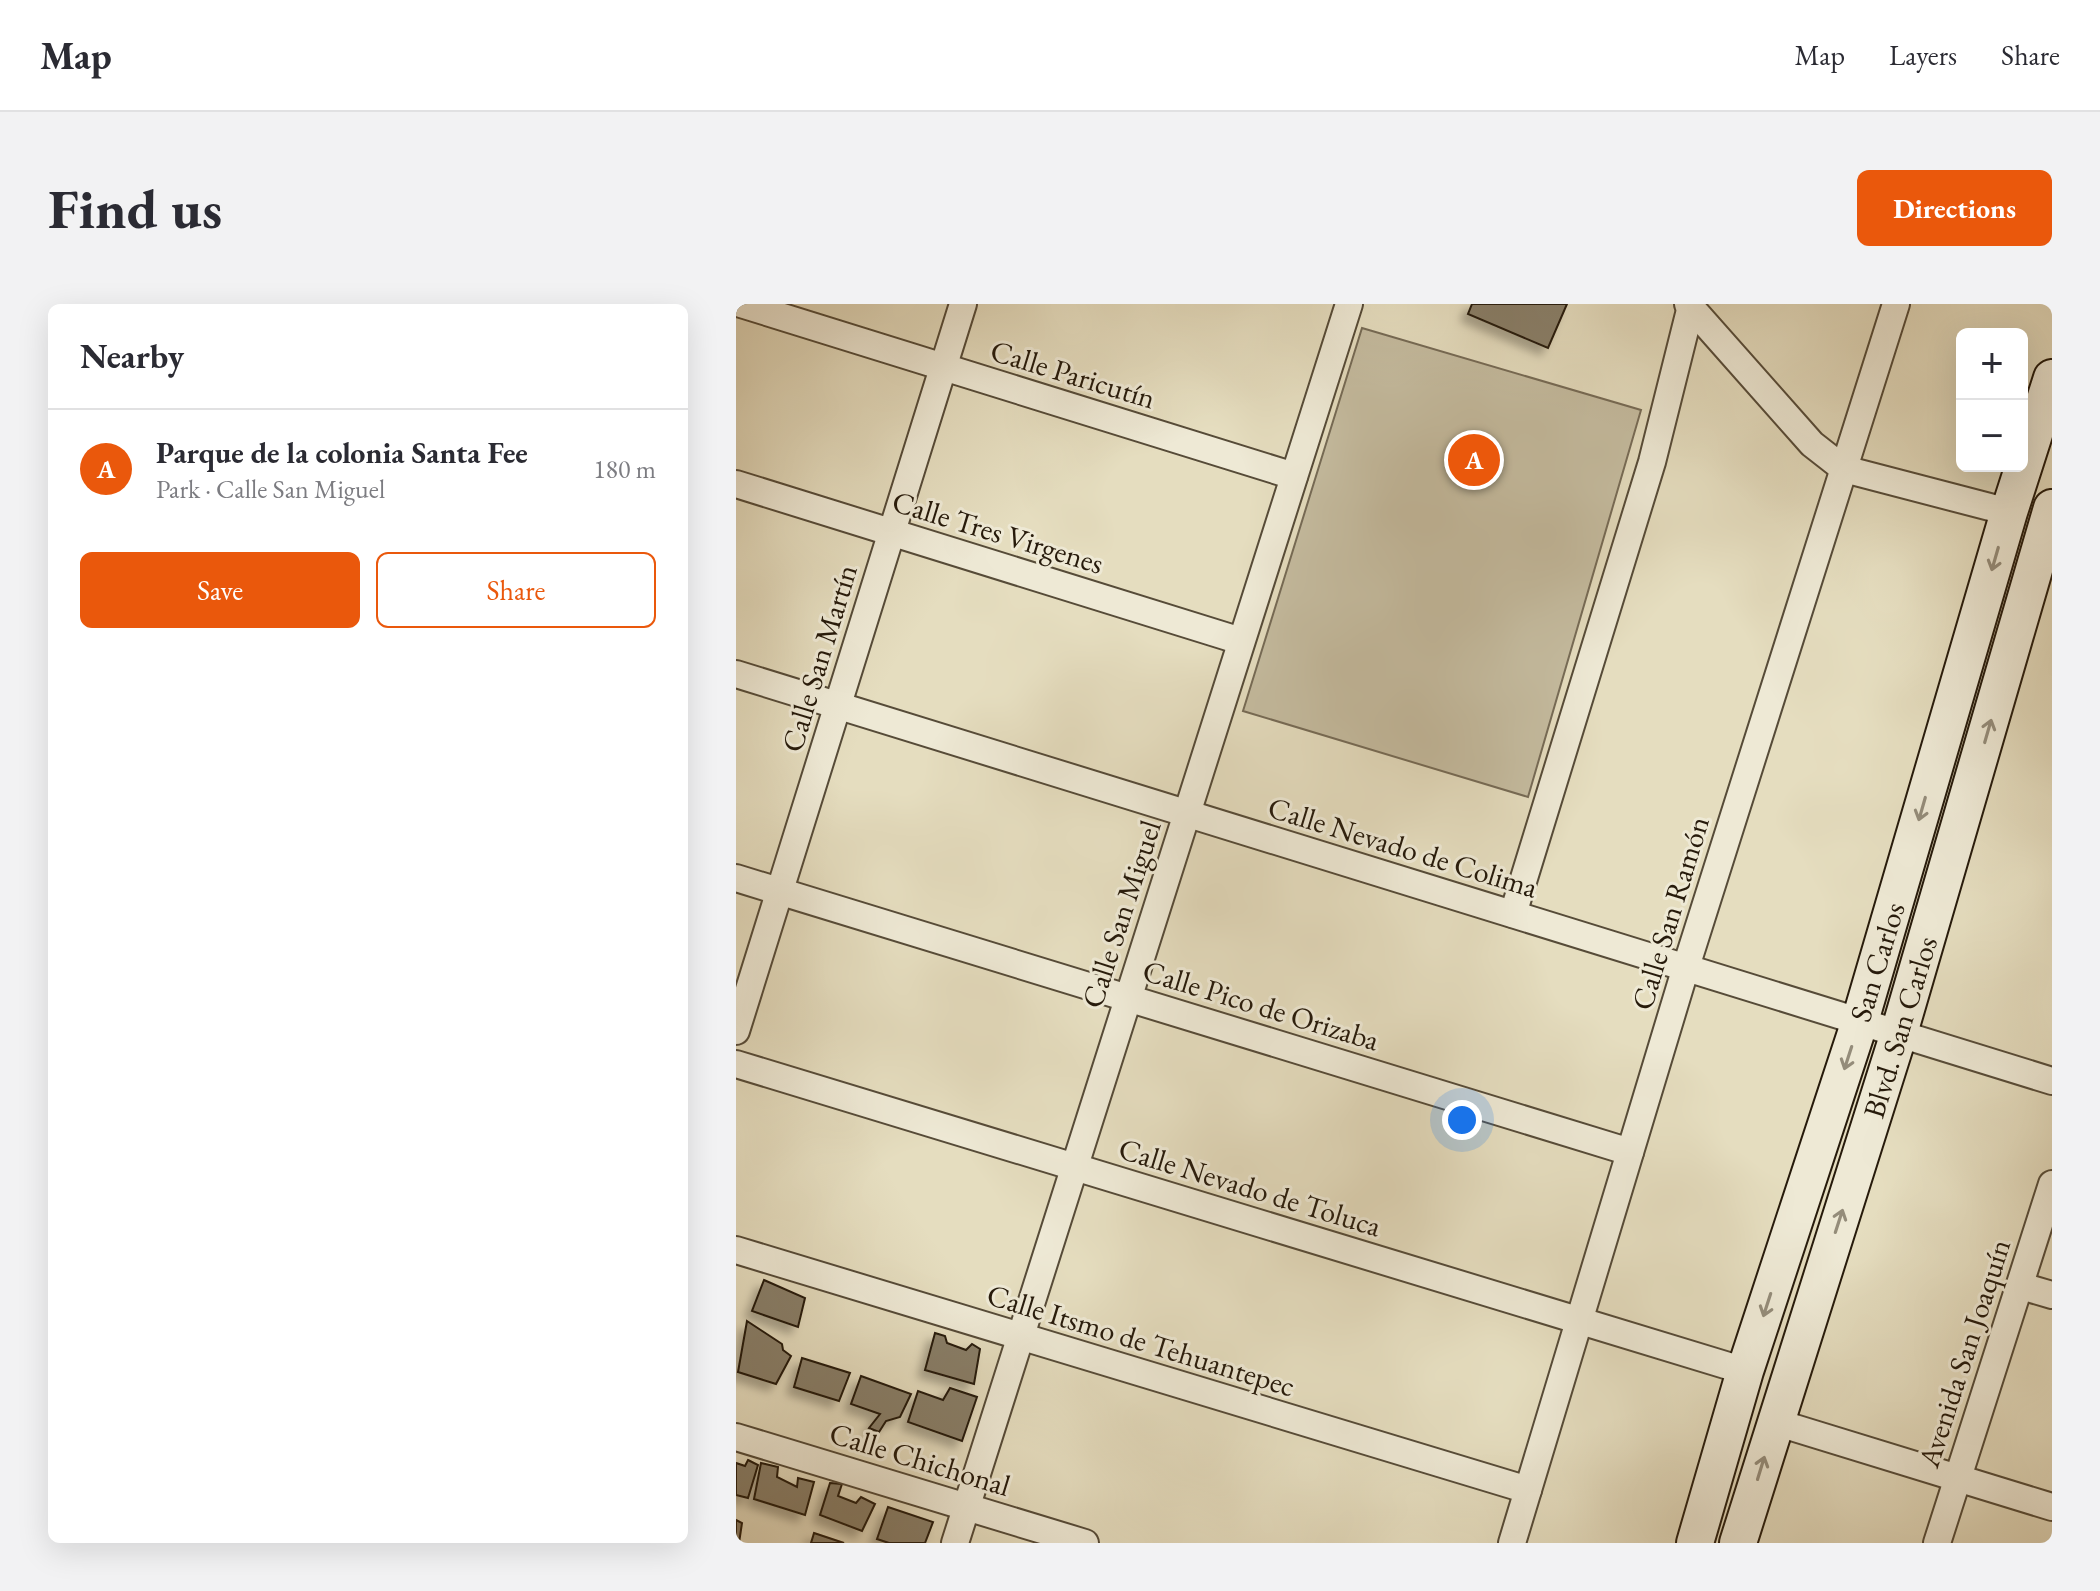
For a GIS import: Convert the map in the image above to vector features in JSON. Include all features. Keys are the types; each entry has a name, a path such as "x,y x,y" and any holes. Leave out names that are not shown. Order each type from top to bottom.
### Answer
{"main road":[{"name":"San Carlos","path":"1695,1543 1745,1371 1860,1021 2009,512 2052,378"},
{"name":"Blvd. San Carlos","path":"1738,1543 1899,1033 2051,517"}],"street":[{"name":"Calle Paricutín","path":"741,304 1294,476"},
{"name":"Calle San Martín","path":"736,1031 963,304"},
{"name":"Calle San Miguel","path":"955,1543 1349,304"},
{"name":"Calle San Ramón","path":"1512,1543 1686,967 1896,304"},
{"path":"1690,305 1812,444 1844,469 2009,512"},
{"path":"1513,914 1652,462 1690,305"},
{"name":"Calle Tres Virgenes","path":"736,484 1241,641"},
{"name":"Calle Nevado de Colima","path":"736,674 2052,1081"},
{"name":"Calle Pico de Orizaba","path":"736,878 1630,1152"},
{"name":"Calle Nevado de Toluca","path":"736,1064 1745,1371"},
{"name":"Avenida San Joaquín","path":"1937,1543 2052,1184"},
{"name":"Calle Itsmo de Tehuantepec","path":"736,1250 1528,1490"},
{"path":"2021,1286 2052,1295"},
{"path":"1775,1422 2052,1507"},
{"name":"Calle Chichonal","path":"736,1437 1085,1543"}],"shaded area":[{"path":"1362,328 1641,410 1528,797 1243,711"}],"building":[{"path":"1472,304 1567,304 1548,348 1468,314"},
{"path":"764,1280 805,1298 798,1327 752,1311"},
{"path":"747,1321 782,1344 783,1350 791,1356 776,1384 738,1372"},
{"path":"935,1333 945,1336 947,1343 966,1350 972,1344 980,1349 974,1384 925,1370"},
{"path":"802,1358 850,1373 839,1401 794,1387"},
{"path":"861,1376 911,1394 900,1417 886,1421 879,1432 869,1428 880,1414 851,1404"},
{"path":"950,1388 977,1397 962,1441 908,1422 918,1391 943,1400"},
{"path":"748,1460 758,1465 748,1498 736,1495 736,1463 745,1466"},
{"path":"761,1463 778,1467 777,1477 797,1487 798,1478 814,1482 805,1515 754,1499"},
{"path":"830,1483 842,1484 838,1496 856,1503 861,1497 875,1504 862,1531 820,1515"},
{"path":"888,1507 933,1522 925,1543 889,1543 877,1539"},
{"path":"736,1520 742,1523 739,1543 736,1543"},
{"path":"814,1533 844,1543 811,1543"}],"place":[{"name":"Parque de la colonia Santa Fee","path":"1474,460"}]}
